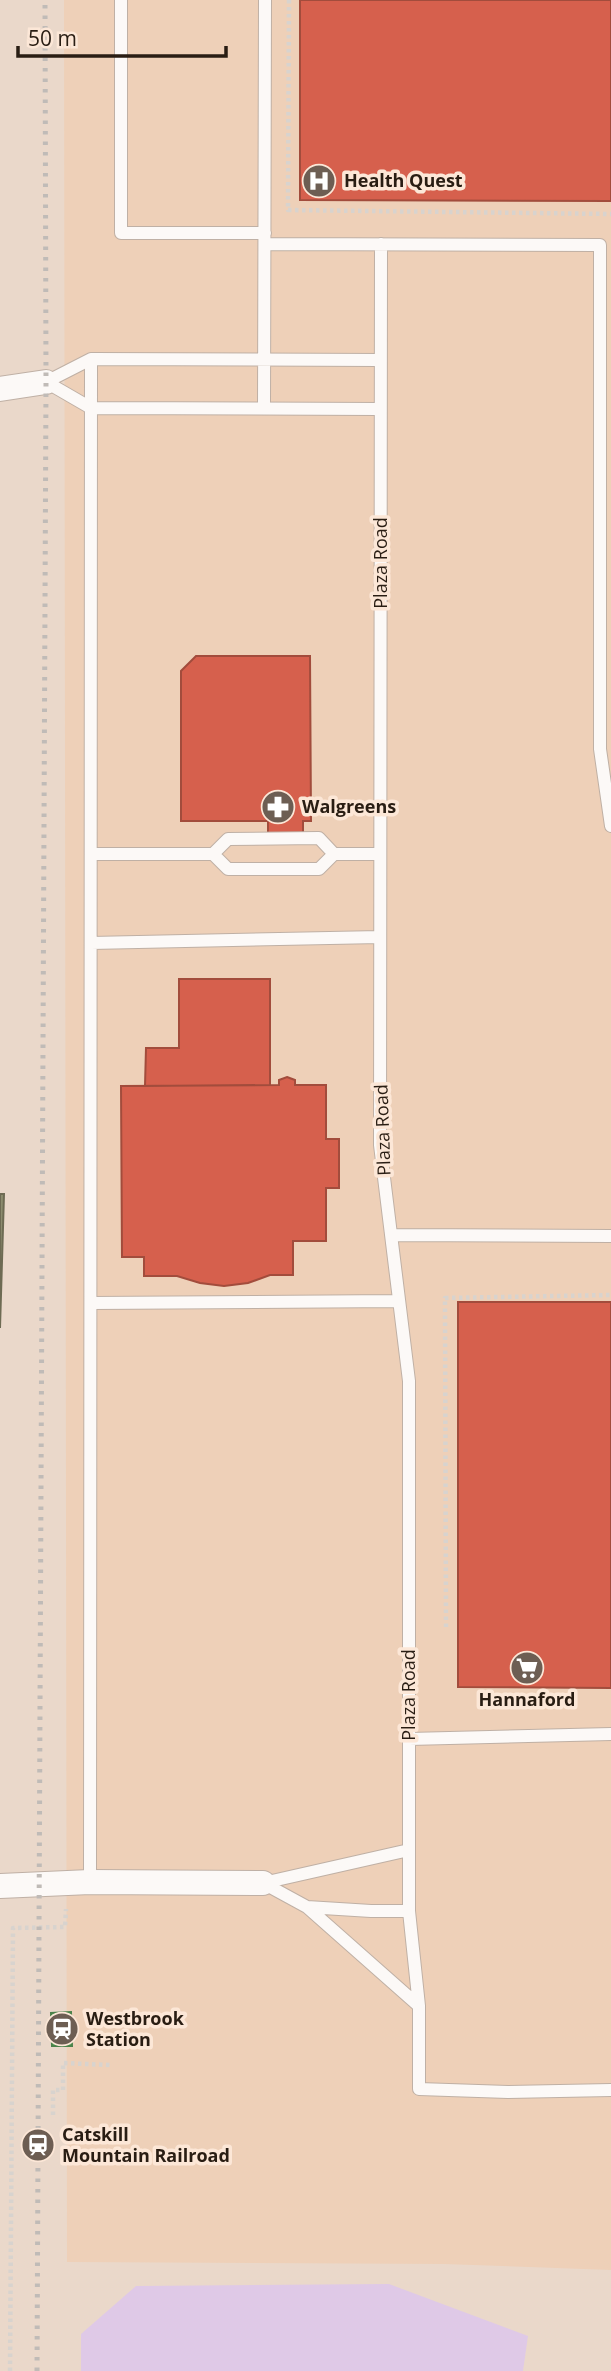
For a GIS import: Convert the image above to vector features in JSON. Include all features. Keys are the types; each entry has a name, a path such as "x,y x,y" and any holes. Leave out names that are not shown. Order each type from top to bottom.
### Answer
{"street":[{"path":"0,389 46,382"},
{"path":"0,1886 262,1883"}],"lane":[{"path":"121,0 121,233 381,244 600,245 600,750 611,826"},
{"path":"264,408 265,0"},
{"name":"Plaza Road","path":"381,244 380,1145 409,1381 409,1911 419,2006 419,2089 508,2092 611,2090"},
{"path":"79,1883 91,1303 91,359"},
{"path":"46,382 91,359 380,360"},
{"path":"46,382 91,408 380,409"},
{"path":"90,854 213,854 228,839 280,838 319,838 334,854"},
{"path":"213,854 228,869 319,869 334,854 380,853"},
{"path":"91,943 380,937"},
{"path":"391,1235 611,1236"},
{"path":"91,1303 399,1301"},
{"path":"409,1739 611,1734"},
{"path":"262,1883 409,1850"},
{"path":"262,1883 307,1907 419,2006"},
{"path":"307,1907 409,1911"}],"path":[{"path":"289,0 288,210 611,214"},
{"path":"446,1627 445,1298 611,1295"},
{"path":"10,2371 13,1928 65,1927 79,1883"},
{"path":"53,2115 53,2090 63,2090 63,2063 110,2065"}],"shaded area":[{"path":"64,0 611,0 611,2270 444,2264 67,2262"},
{"path":"389,2284 528,2336 523,2371 81,2371 81,2334 136,2286"}],"building: Shops":[{"path":"300,0 611,0 611,201 300,200"},
{"name":"Walgreens","path":"196,656 310,656 311,821 303,821 303,843 268,843 268,821 181,821 181,671"},
{"path":"179,979 270,979 270,1085 145,1086 146,1048 179,1048"},
{"path":"287,1077 295,1080 295,1085 326,1085 326,1139 339,1139 339,1188 326,1188 326,1241 293,1241 293,1275 270,1275 248,1283 224,1286 177,1276 144,1276 144,1257 122,1257 121,1086 279,1085 279,1080"},
{"path":"458,1302 611,1302 611,1688 458,1687"}],"building: Public":[{"name":"Westbrook Station","path":"71,2012 72,2046 52,2046 51,2013"}],"building: Industry":[{"path":"0,1194 4,1194 0,1328"}],"railway":[{"path":"37,2371 46,382 45,0"}],"place":[{"name":"Health Quest","path":"319,181"},
{"name":"Walgreens","path":"278,807"},
{"name":"Hannaford","path":"527,1668"},
{"name":"Westbrook Station","path":"62,2029"},
{"name":"Catskill Mountain Railroad","path":"38,2145"}]}
